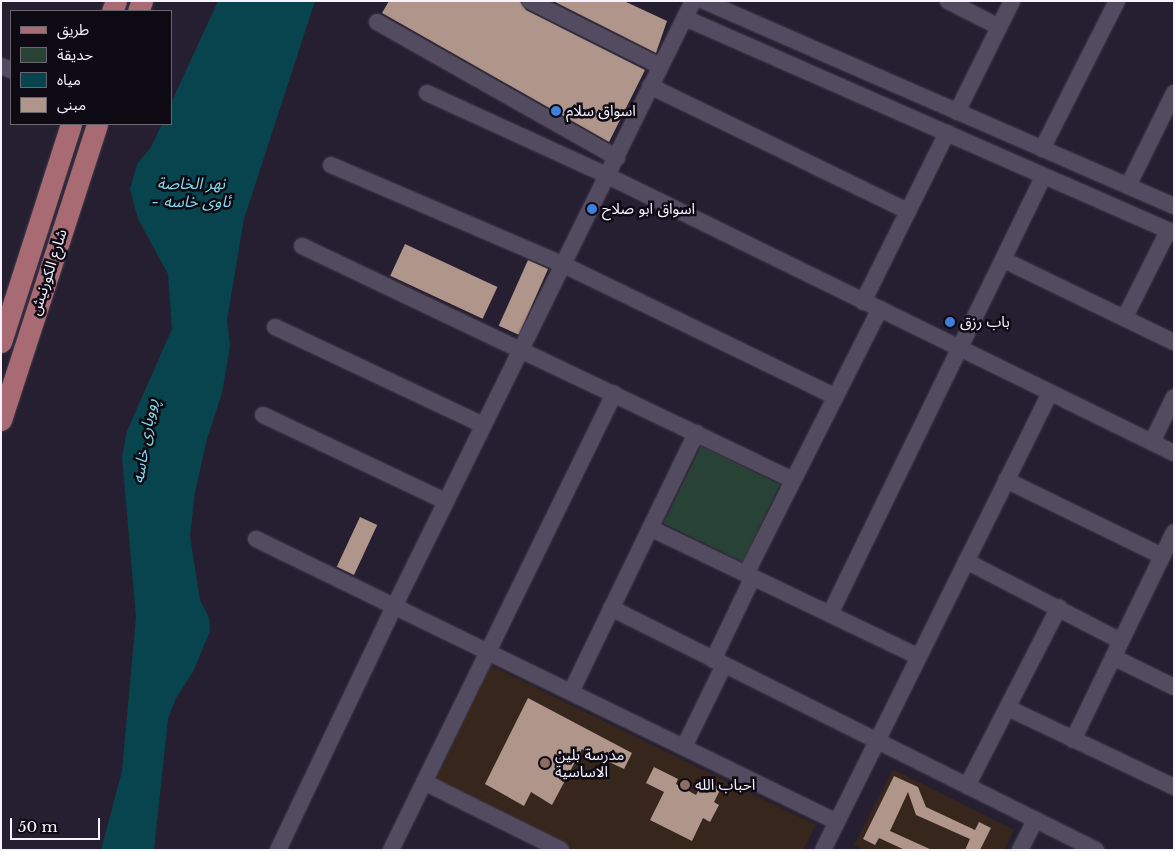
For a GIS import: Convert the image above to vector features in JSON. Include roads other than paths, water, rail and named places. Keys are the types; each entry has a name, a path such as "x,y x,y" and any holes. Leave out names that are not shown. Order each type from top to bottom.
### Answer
{"main road":[{"name":"شارع الكورنيش","path":"1,342 7,310 71,125"},
{"name":"شارع الكورنيش","path":"1,420 97,125"}],"street":[{"path":"530,1 660,66"},
{"path":"278,850 394,607 693,1"},
{"path":"704,1 1174,206"},
{"path":"948,1 999,27"},
{"path":"957,112 1012,1"},
{"path":"1042,149 1117,1"},
{"path":"685,18 1171,232 1125,317"},
{"path":"377,22 617,158"},
{"path":"650,86 908,211"},
{"path":"427,93 608,176 960,350 1174,453"},
{"path":"1128,186 1174,93"},
{"path":"863,302 947,133"},
{"path":"331,165 564,265 834,396"},
{"path":"1084,193 1094,171"},
{"path":"830,614 1044,176"},
{"path":"302,246 791,480"},
{"path":"1004,260 1174,342"},
{"path":"684,747 750,576 791,480 880,309"},
{"path":"275,327 483,425"},
{"path":"823,850 1050,393"},
{"path":"391,850 614,394"},
{"path":"1152,442 1174,397"},
{"path":"263,415 446,501"},
{"path":"571,692 696,433"},
{"path":"1006,480 1162,556"},
{"path":"650,528 919,657"},
{"path":"1073,740 1174,532"},
{"path":"256,539 837,822"},
{"path":"966,561 1059,607 1121,641"},
{"path":"967,786 1059,607"},
{"path":"611,608 1096,850"},
{"path":"1113,657 1174,688"},
{"path":"1008,708 1174,788"},
{"path":"424,782 560,850"},
{"path":"1020,850 1035,820"}],"water":[{"name":"نهر الخاصة - ئاوی خاسە","path":"218,1 315,1 244,219 227,320 230,346 222,393 207,439 195,492 190,536 200,600 209,618 210,631 193,672 176,698 168,719 154,850 101,850 122,771 136,617 122,457 127,431 172,329 168,274 138,219 130,189 137,164 151,147 162,125 172,125 172,101"}],"place":[{"name":"اسواق سلام","path":"556,111"},
{"name":"اسواق ابو صلاح","path":"592,209"},
{"name":"باب رزق","path":"950,322"},
{"name":"مدرسة بلين الاساسية","path":"545,763"},
{"name":"احباب الله","path":"685,785"}],"water label":[{"name":"ڕووباری خاسە","path":"144,441"}]}
